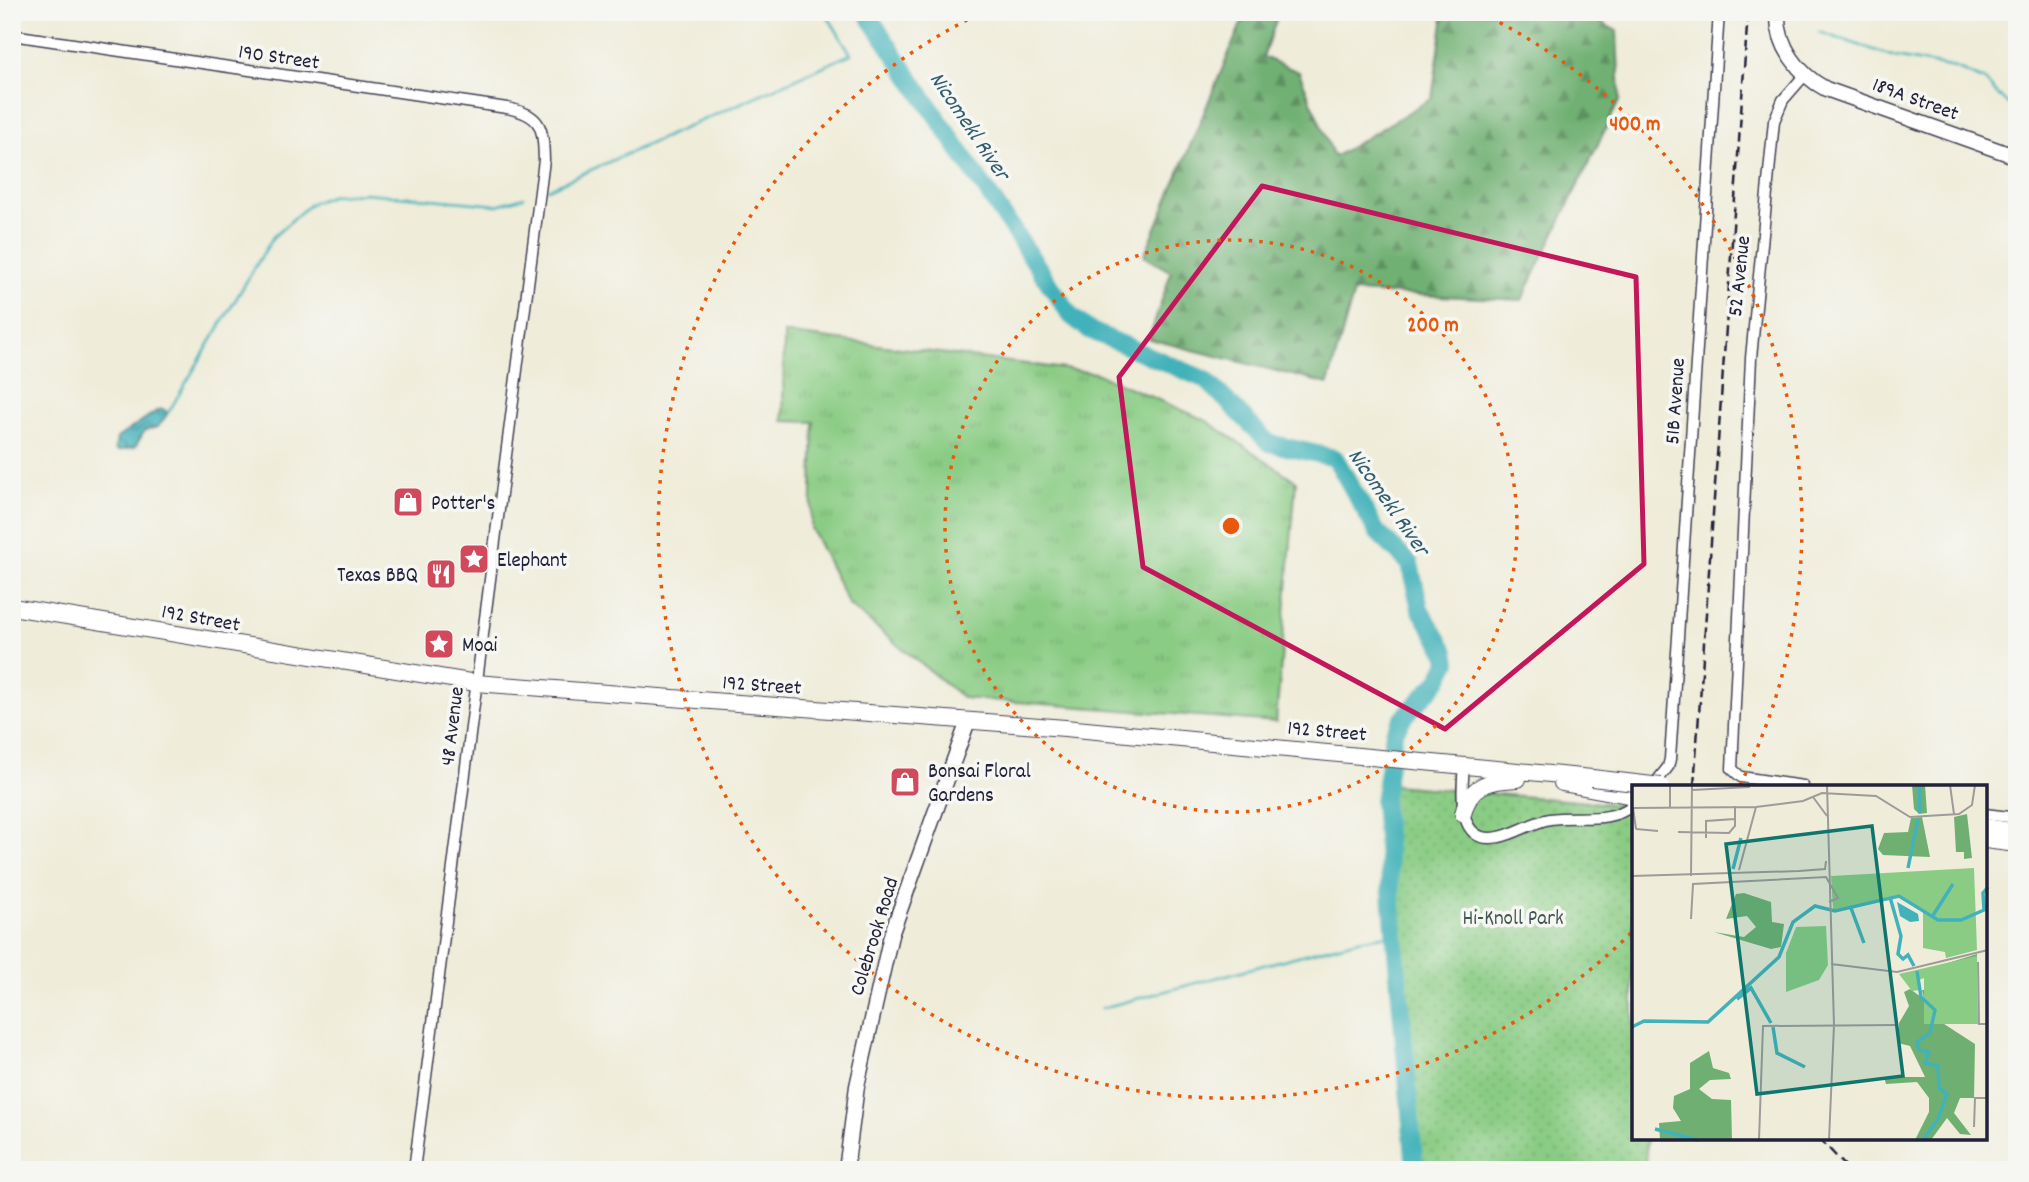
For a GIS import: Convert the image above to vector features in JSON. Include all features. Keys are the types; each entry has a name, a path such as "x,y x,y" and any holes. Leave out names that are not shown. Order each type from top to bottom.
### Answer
{"main road":[{"name":"192 Street","path":"12,607 476,683 1437,761 1592,784 1632,796"},
{"name":"192 Street","path":"1512,771 1560,783 1632,785"},
{"path":"1463,814 1468,796 1479,785 1498,780 1560,783"},
{"path":"1987,827 2017,832"},
{"path":"1987,840 2017,844"}],"street":[{"name":"51B Avenue","path":"1654,785 1668,767 1670,759 1719,12"},
{"path":"1779,12 1777,24 1803,77"},
{"name":"190 Street","path":"12,35 507,108 527,112 538,121"},
{"name":"189A Street","path":"1803,77 1826,89 2017,157"},
{"name":"52 Avenue","path":"1796,785 1741,777 1732,769 1751,358 1774,121 1783,100 1803,77"},
{"name":"48 Avenue","path":"415,1170 544,160 543,138 538,121"},
{"name":"Colebrook Road","path":"846,1170 857,1086 891,935 968,721"},
{"path":"1464,764 1463,814 1472,831 1487,838 1499,837 1546,820 1608,816 1624,812 1632,806"},
{"path":"1987,814 2017,818"}],"highlighted area":[{"path":"1262,186 1636,277 1644,564 1445,729 1143,567 1119,377"}],"green space":[{"path":"1246,12 1279,12 1263,57 1299,72 1334,157 1432,98 1443,23 1441,12 1582,12 1617,31 1620,99 1522,300 1354,292 1328,384 1149,339 1171,272 1144,256"},
{"path":"784,333 1096,373 1205,420 1296,481 1276,722 963,698 849,605 811,528 814,422 783,421"},
{"name":"Hi-Knoll Park","path":"1393,785 1632,806 1632,1140 1647,1140 1645,1170 1421,1170 1407,1088 1387,868 1388,807"}],"water":[{"path":"163,409 168,413 158,427 145,430 135,447 118,451 115,449 117,438"}],"waterway":[{"path":"548,189 851,54 825,12"},
{"name":"Nicomekl River","path":"866,12 1071,316 1089,330 1206,380 1269,443 1335,458 1377,532 1410,564 1420,609 1446,652 1448,662 1439,680 1403,718 1394,733 1383,802 1415,1170"},
{"path":"1688,13 1709,15"},
{"path":"1819,32 1895,57 1955,68 1984,80 2005,102 2017,108"},
{"path":"168,413 273,237 310,204 333,195 365,193 497,205 524,197"},
{"path":"1102,1008 1358,940 1395,934"}],"railway":[{"path":"1694,785 1748,12"},
{"path":"1821,1140 1849,1170"}],"place":[{"name":"Potter's","path":"408,502"},
{"name":"Elephant","path":"474,559"},
{"name":"Texas BBQ","path":"441,574"},
{"name":"Moai","path":"439,644"},
{"name":"Bonsai Floral Gardens","path":"905,782"}]}
